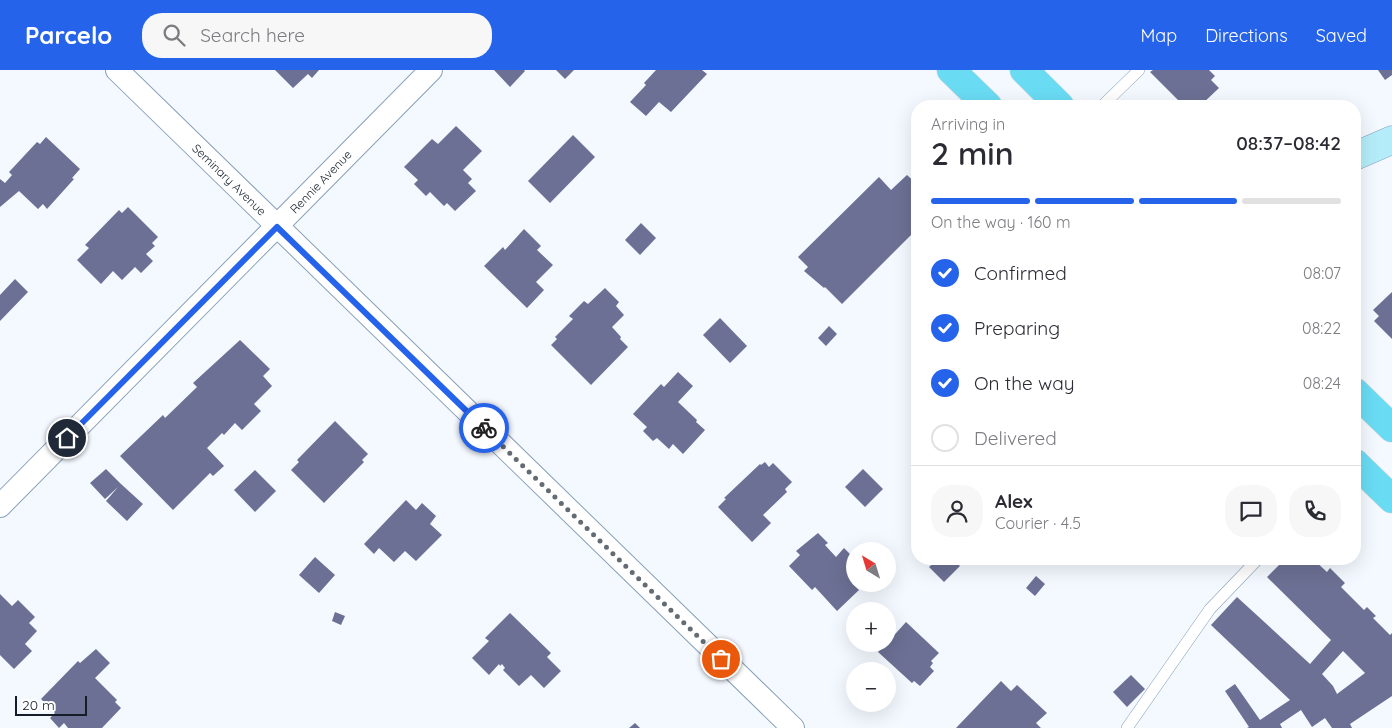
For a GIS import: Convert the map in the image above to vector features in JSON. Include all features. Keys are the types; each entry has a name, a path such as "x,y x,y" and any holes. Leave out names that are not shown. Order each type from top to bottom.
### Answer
{"main road":[{"path":"951,70 982,100"},
{"path":"1024,70 1054,100"},
{"path":"1361,398 1392,428"},
{"path":"1361,471 1392,499"}],"street":[{"name":"Seminary Avenue","path":"117,70 793,728"},
{"name":"Rennie Avenue","path":"0,506 431,70"},
{"path":"1361,153 1392,140"}],"lane":[{"path":"1108,100 1139,70"},
{"path":"1127,728 1210,609 1252,565"}],"building":[{"path":"275,70 319,70 312,78 308,74 293,88"},
{"path":"494,70 524,70 525,71 510,87"},
{"path":"556,70 574,70 565,79"},
{"path":"656,70 702,70 707,74 671,112 659,102 646,116 630,102 646,85 644,83"},
{"path":"1153,70 1209,70 1215,76 1211,80 1219,88 1206,100 1178,100 1150,72"},
{"path":"1378,70 1392,70 1392,75 1385,80"},
{"path":"456,126 482,151 463,170 472,179 468,183 476,191 455,211 447,203 444,206 430,192 426,196 414,184 418,180 404,167 432,139 438,144"},
{"path":"573,135 595,157 550,203 528,181"},
{"path":"46,137 80,169 72,178 74,179 47,209 43,204 38,209 19,191 0,207 0,179 5,183 12,175 9,172 37,142 40,144"},
{"path":"907,175 911,179 911,235 842,304 825,287 804,271 808,267 798,257 879,177 891,190"},
{"path":"128,207 158,237 152,243 155,246 146,254 153,261 141,273 135,267 122,280 113,271 101,284 77,260 89,248 85,245 119,210 122,213"},
{"path":"641,223 656,238 640,255 625,240"},
{"path":"524,229 541,246 537,250 553,265 536,282 544,290 527,308 484,266 503,247 505,250"},
{"path":"15,279 28,292 0,321 0,295"},
{"path":"605,288 619,302 616,306 624,315 612,327 628,347 591,385 551,345 557,339 555,337 573,319 569,316 584,301 588,304"},
{"path":"1392,292 1392,339 1374,321 1379,316 1373,310"},
{"path":"720,318 747,346 730,363 703,335"},
{"path":"829,326 837,334 826,346 818,338"},
{"path":"240,340 270,369 263,376 272,386 254,404 261,411 242,430 235,423 224,435 222,433 207,448 224,466 213,476 210,473 173,510 120,456 163,415 165,418 197,387 193,383"},
{"path":"678,372 693,386 678,402 705,430 683,454 673,444 669,449 657,438 653,441 643,431 647,427 633,414 661,384 664,387"},
{"path":"335,421 368,454 362,460 364,462 324,503 291,470 299,462 297,460"},
{"path":"765,462 769,467 773,463 792,482 785,489 787,492 763,515 771,523 752,542 718,507 726,499 724,498 760,464"},
{"path":"106,469 143,504 127,521 106,501 118,487 105,499 90,483"},
{"path":"863,469 883,489 865,507 845,487"},
{"path":"255,470 276,491 255,512 234,490"},
{"path":"406,500 416,510 422,503 436,516 430,524 442,535 416,561 405,551 394,562 379,548 374,554 364,544"},
{"path":"818,533 828,543 825,545 836,557 844,548 846,550 846,592 857,592 837,611 815,587 812,590 789,566 800,555 796,551"},
{"path":"315,557 335,575 319,593 299,575"},
{"path":"931,565 960,566 944,582 929,567"},
{"path":"1279,565 1319,565 1327,572 1330,568 1345,583 1341,587 1364,610 1367,607 1376,616 1373,618 1390,635 1392,633 1392,696 1350,724 1352,728 1332,728 1325,718 1312,727 1301,710 1280,724 1282,728 1247,728 1249,727 1225,691 1235,684 1260,720 1290,700 1211,625 1237,597 1310,664 1331,640 1267,577","holes":["1343,651 1365,673 1337,694 1333,686 1322,674"]},
{"path":"1036,576 1045,584 1035,596 1026,588"},
{"path":"0,594 12,606 18,600 35,617 29,623 37,631 25,644 32,651 14,669 0,655"},
{"path":"335,612 345,616 341,625 332,621"},
{"path":"510,613 551,653 547,657 561,671 544,688 531,675 519,686 503,670 505,668 502,664 500,666 499,664 489,675 472,658 489,641 485,638"},
{"path":"906,622 939,653 931,661 933,663 930,667 934,671 920,686 914,681 912,683 896,668 896,662 889,662 878,652 896,652 896,633"},
{"path":"96,649 110,663 95,678 117,700 115,702 121,708 102,728 68,728 64,723 59,728 50,718 55,713 41,699 78,661 80,663"},
{"path":"1131,675 1145,689 1127,707 1113,692"},
{"path":"1001,681 1011,691 1017,685 1047,713 1036,723 1041,728 956,728"},
{"path":"635,723 640,728 629,728"}],"way so far":[{"path":"484,428 721,659"}],"route":[{"path":"67,438 277,227 484,428"}]}
